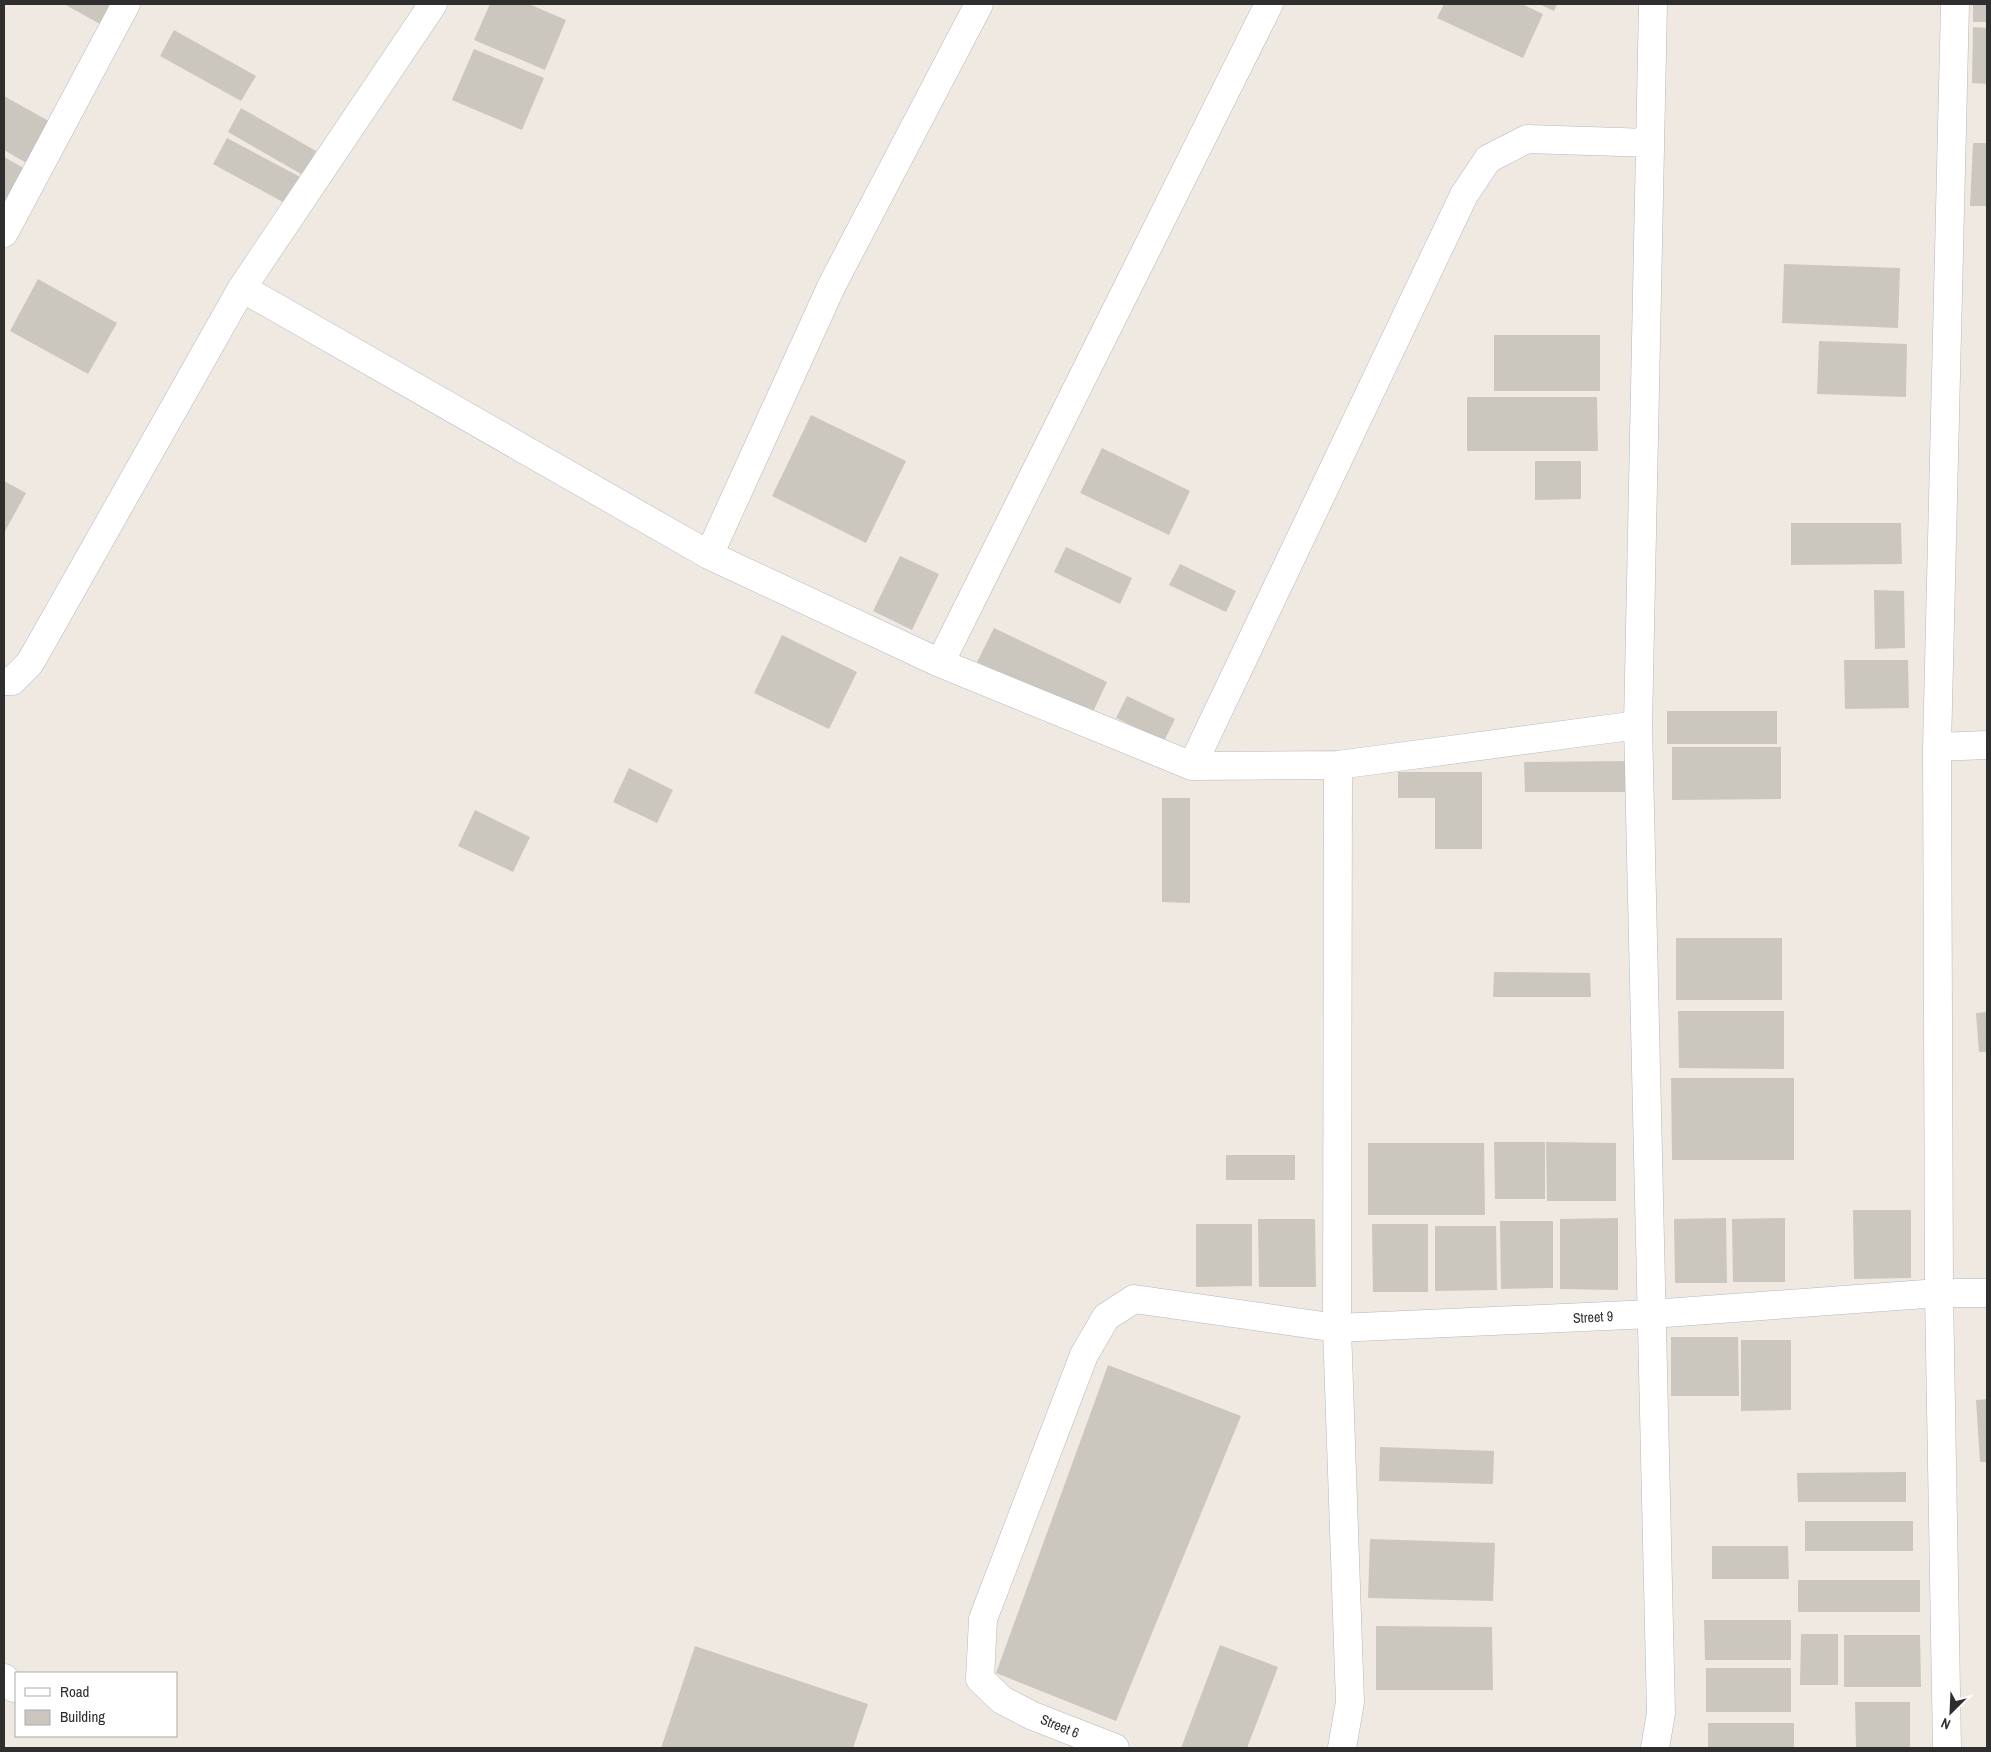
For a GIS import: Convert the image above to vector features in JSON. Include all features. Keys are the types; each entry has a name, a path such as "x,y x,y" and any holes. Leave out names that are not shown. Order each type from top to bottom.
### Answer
{"street":[{"path":"4,233 126,4"},
{"path":"4,681 12,681 30,663 242,288 433,4"},
{"path":"709,555 832,286 979,4"},
{"path":"940,663 1269,4"},
{"path":"1653,4 1638,725 1661,1713 1655,1748"},
{"path":"1947,1748 1939,1293 1937,747 1955,4"},
{"path":"1192,766 1464,195 1488,159 1527,139 1650,142"},
{"path":"242,288 709,555 940,663 1192,766 1338,765 1638,725"},
{"path":"1937,747 1987,744"},
{"path":"1338,765 1337,1328 1350,1702 1342,1748"},
{"name":"Street 9","path":"1200,1307 1337,1328 1651,1314 1939,1293 1987,1293"},
{"name":"Street 6","path":"1115,1748 1033,1716 1002,1700 980,1679 982,1619 1084,1355 1106,1317 1134,1299 1200,1307"}],"building":[{"path":"64,4 111,4 100,24"},
{"path":"490,4 529,4 566,20 545,70 474,40"},
{"path":"1444,4 1522,4 1543,14 1523,58 1437,18"},
{"path":"1539,4 1557,4 1554,11"},
{"path":"1973,4 1987,4 1987,22 1973,22"},
{"path":"1973,27 1987,28 1987,84 1972,83"},
{"path":"174,30 256,76 241,101 160,56"},
{"path":"474,49 544,78 522,130 452,100"},
{"path":"4,96 54,124 30,165 4,150"},
{"path":"241,108 316,151 303,175 228,132"},
{"path":"227,138 304,179 290,206 213,164"},
{"path":"1973,143 1987,143 1987,206 1970,206"},
{"path":"4,157 29,171 4,211"},
{"path":"1784,264 1900,268 1898,328 1782,323"},
{"path":"38,279 117,323 88,374 10,331"},
{"path":"1494,335 1600,335 1600,391 1494,391"},
{"path":"1819,341 1907,344 1906,397 1817,394"},
{"path":"1467,397 1597,397 1598,451 1467,451"},
{"path":"811,415 906,461 866,543 772,496"},
{"path":"1102,448 1190,491 1169,535 1080,493"},
{"path":"1535,461 1581,461 1581,499 1535,500"},
{"path":"4,481 26,493 4,533"},
{"path":"1791,523 1901,523 1902,564 1791,565"},
{"path":"1066,547 1132,578 1120,604 1054,572"},
{"path":"900,556 939,574 912,630 873,611"},
{"path":"1180,564 1236,591 1226,612 1169,585"},
{"path":"1874,590 1904,591 1905,648 1875,649"},
{"path":"994,628 1107,682 1091,716 977,662"},
{"path":"782,635 857,672 829,729 754,693"},
{"path":"1844,660 1908,660 1909,708 1845,709"},
{"path":"1127,696 1175,719 1164,741 1116,718"},
{"path":"1667,711 1777,711 1777,744 1667,744"},
{"path":"1672,747 1781,747 1781,799 1672,800"},
{"path":"1631,761 1631,792 1525,792 1524,762"},
{"path":"629,768 673,790 657,823 613,802"},
{"path":"1398,772 1482,772 1482,849 1435,849 1435,798 1398,798"},
{"path":"1162,798 1190,798 1190,903 1162,902"},
{"path":"475,810 530,837 513,872 458,846"},
{"path":"1676,938 1782,938 1782,1000 1676,1000"},
{"path":"1494,972 1590,973 1591,997 1493,997"},
{"path":"1678,1011 1784,1011 1784,1069 1679,1068"},
{"path":"1987,1012 1987,1052 1979,1052 1976,1013"},
{"path":"1671,1078 1794,1078 1794,1160 1672,1160"},
{"path":"1494,1142 1545,1142 1545,1199 1495,1199"},
{"path":"1546,1142 1616,1143 1616,1201 1547,1201"},
{"path":"1368,1143 1484,1143 1485,1215 1368,1215"},
{"path":"1226,1155 1295,1155 1295,1180 1226,1180"},
{"path":"1853,1210 1911,1210 1911,1278 1854,1279"},
{"path":"1618,1218 1618,1290 1560,1289 1560,1219"},
{"path":"1726,1218 1727,1283 1675,1283 1674,1219"},
{"path":"1785,1218 1785,1282 1733,1282 1732,1219"},
{"path":"1258,1219 1315,1219 1316,1287 1259,1287"},
{"path":"1500,1221 1553,1221 1553,1288 1501,1289"},
{"path":"1196,1224 1252,1224 1252,1286 1196,1287"},
{"path":"1372,1224 1428,1224 1428,1292 1373,1292"},
{"path":"1435,1226 1496,1226 1497,1290 1435,1291"},
{"path":"1671,1337 1738,1337 1739,1396 1671,1396"},
{"path":"1741,1340 1791,1340 1791,1410 1741,1411"},
{"path":"1108,1365 1241,1416 1116,1721 996,1673"},
{"path":"1987,1399 1987,1462 1980,1462 1976,1400"},
{"path":"1380,1447 1494,1451 1493,1484 1379,1481"},
{"path":"1906,1472 1906,1502 1798,1502 1797,1473"},
{"path":"1805,1521 1913,1521 1913,1551 1805,1551"},
{"path":"1370,1539 1495,1543 1493,1601 1368,1598"},
{"path":"1712,1546 1788,1546 1789,1579 1712,1579"},
{"path":"1798,1580 1920,1580 1920,1612 1798,1612"},
{"path":"1704,1620 1791,1620 1791,1660 1705,1660"},
{"path":"1376,1626 1492,1627 1493,1690 1376,1690"},
{"path":"1801,1634 1838,1634 1838,1685 1800,1685"},
{"path":"1844,1635 1920,1635 1921,1687 1844,1687"},
{"path":"1220,1645 1278,1667 1247,1748 1181,1748"},
{"path":"695,1646 868,1704 853,1748 661,1748"},
{"path":"1706,1668 1791,1668 1791,1712 1706,1712"},
{"path":"1855,1702 1910,1702 1910,1748 1856,1748"},
{"path":"1708,1723 1794,1723 1794,1748 1708,1748"}]}
